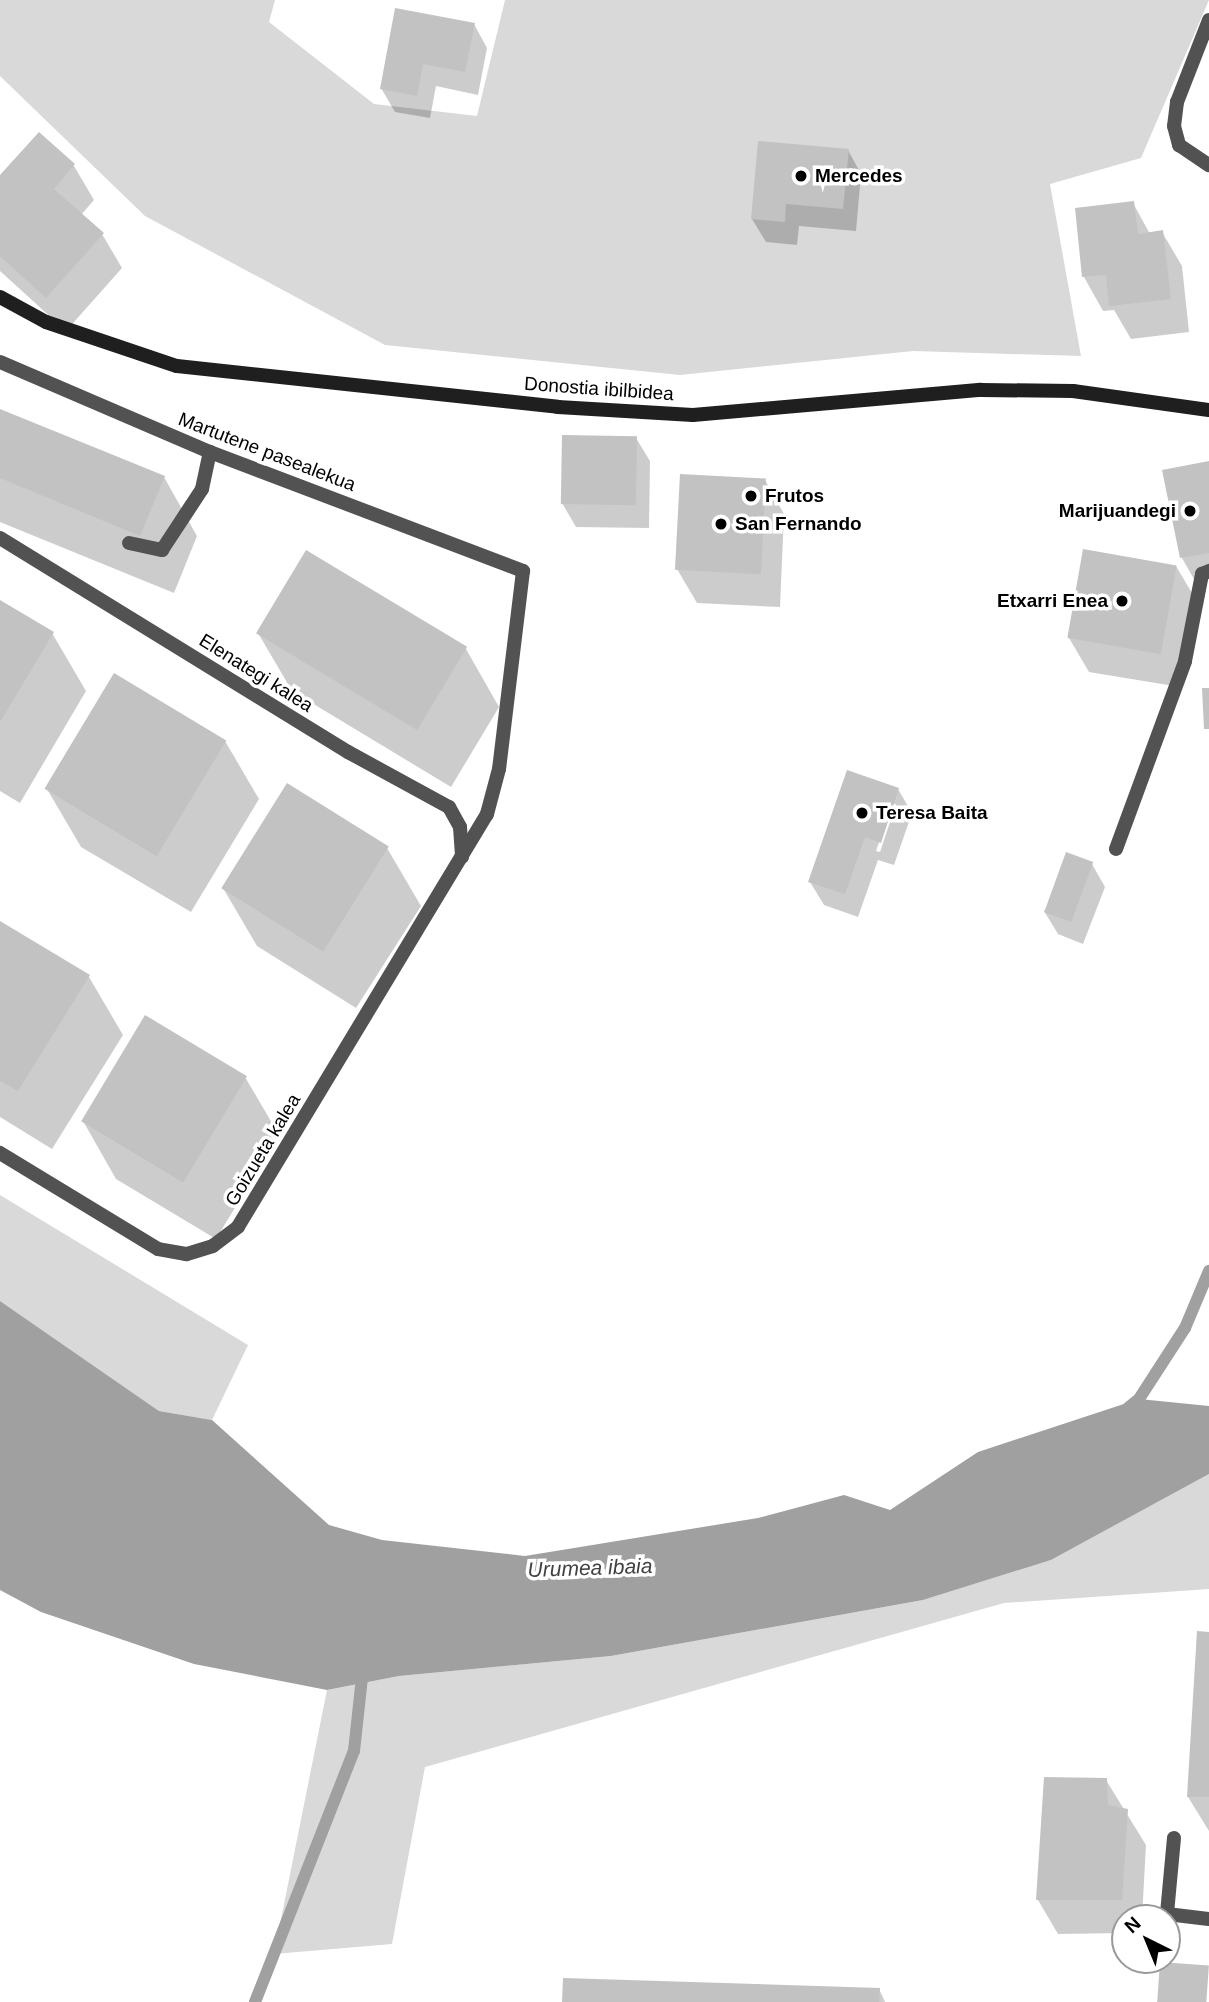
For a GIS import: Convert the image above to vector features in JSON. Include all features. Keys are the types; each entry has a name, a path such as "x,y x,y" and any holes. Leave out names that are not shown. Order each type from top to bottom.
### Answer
{"main road":[{"name":"Donostia ibilbidea","path":"0,296 46,322 177,366 558,407 731,414 981,390 1073,391 1209,410"}],"street":[{"path":"1209,20 1177,102 1174,126 1180,145 1209,165"},
{"name":"Martutene pasealekua","path":"0,362 210,452 523,571"},
{"path":"129,543 162,550 202,489 210,452"},
{"name":"Elenategi kalea","path":"0,538 348,752 449,807 460,827 462,858"},
{"name":"Goizueta kalea","path":"0,1153 158,1249 186,1254 213,1246 239,1227 487,814 499,769 523,571"},
{"path":"1116,849 1185,661 1202,574 1209,571"},
{"path":"1174,1838 1167,1914 1209,1919"}],"shaded area":[{"path":"0,0 275,0 269,22 374,104 477,116 505,0 1209,0 1141,158 1050,184 1081,356 913,351 680,375 385,345 145,216 0,76"},
{"path":"0,1195 248,1345 212,1420 159,1411 0,1301"},
{"path":"1209,1474 1209,1589 1004,1603 425,1767 392,1944 274,1954 327,1690 399,1676 611,1656 923,1600 1051,1560"}],"water":[{"name":"Urumea ibaia","path":"0,1301 159,1411 212,1420 329,1525 382,1540 525,1556 758,1518 844,1495 890,1510 978,1452 1139,1399 1209,1406 1209,1474 1051,1560 923,1600 611,1656 399,1676 327,1690 194,1664 41,1612 0,1590"}],"building":[{"path":"395,8 475,23 465,72 423,64 417,96 380,89"},
{"path":"39,132 75,164 54,189 104,233 46,298 0,256 0,175"},
{"name":"Mercedes","path":"758,141 849,149 843,209 786,204 785,222 751,219"},
{"path":"1134,201 1138,234 1163,230 1171,299 1109,306 1106,275 1082,277 1075,208"},
{"path":"0,409 165,476 140,536 0,478"},
{"path":"562,435 637,436 636,505 561,504"},
{"name":"Marijuandegi","path":"1209,461 1209,553 1180,558 1162,470"},
{"name":"San Fernando","path":"680,474 766,479 761,574 675,570"},
{"name":"Etxarri Enea","path":"1083,549 1177,565 1161,654 1067,638"},
{"path":"306,550 467,647 417,730 256,633"},
{"path":"0,600 54,632 0,722"},
{"path":"114,673 226,740 157,856 44,789"},
{"path":"1202,688 1209,688 1209,729 1204,729"},
{"name":"Teresa Baita","path":"847,770 899,788 881,843 865,837 845,894 808,882"},
{"path":"287,783 389,847 323,952 221,888"},
{"path":"1066,852 1093,862 1071,922 1044,912"},
{"path":"0,921 90,975 18,1091 0,1081"},
{"path":"145,1015 247,1076 183,1183 81,1121"},
{"path":"1197,1631 1209,1632 1209,1797 1187,1797"},
{"path":"1044,1777 1107,1778 1108,1805 1128,1809 1122,1900 1036,1900"},
{"path":"1181,1963 1209,1965 1206,2002 1157,2002 1159,1974 1181,1974"},
{"path":"563,1978 880,1988 879,2002 562,2002"}],"waterway":[{"path":"1128,1408 1139,1399 1185,1328 1209,1271"},
{"path":"255,2002 354,1751 363,1668"}],"place":[{"name":"Mercedes","path":"801,176"},
{"name":"Frutos","path":"751,496"},
{"name":"Marijuandegi","path":"1190,511"},
{"name":"San Fernando","path":"721,524"},
{"name":"Etxarri Enea","path":"1122,601"},
{"name":"Teresa Baita","path":"862,813"}]}
